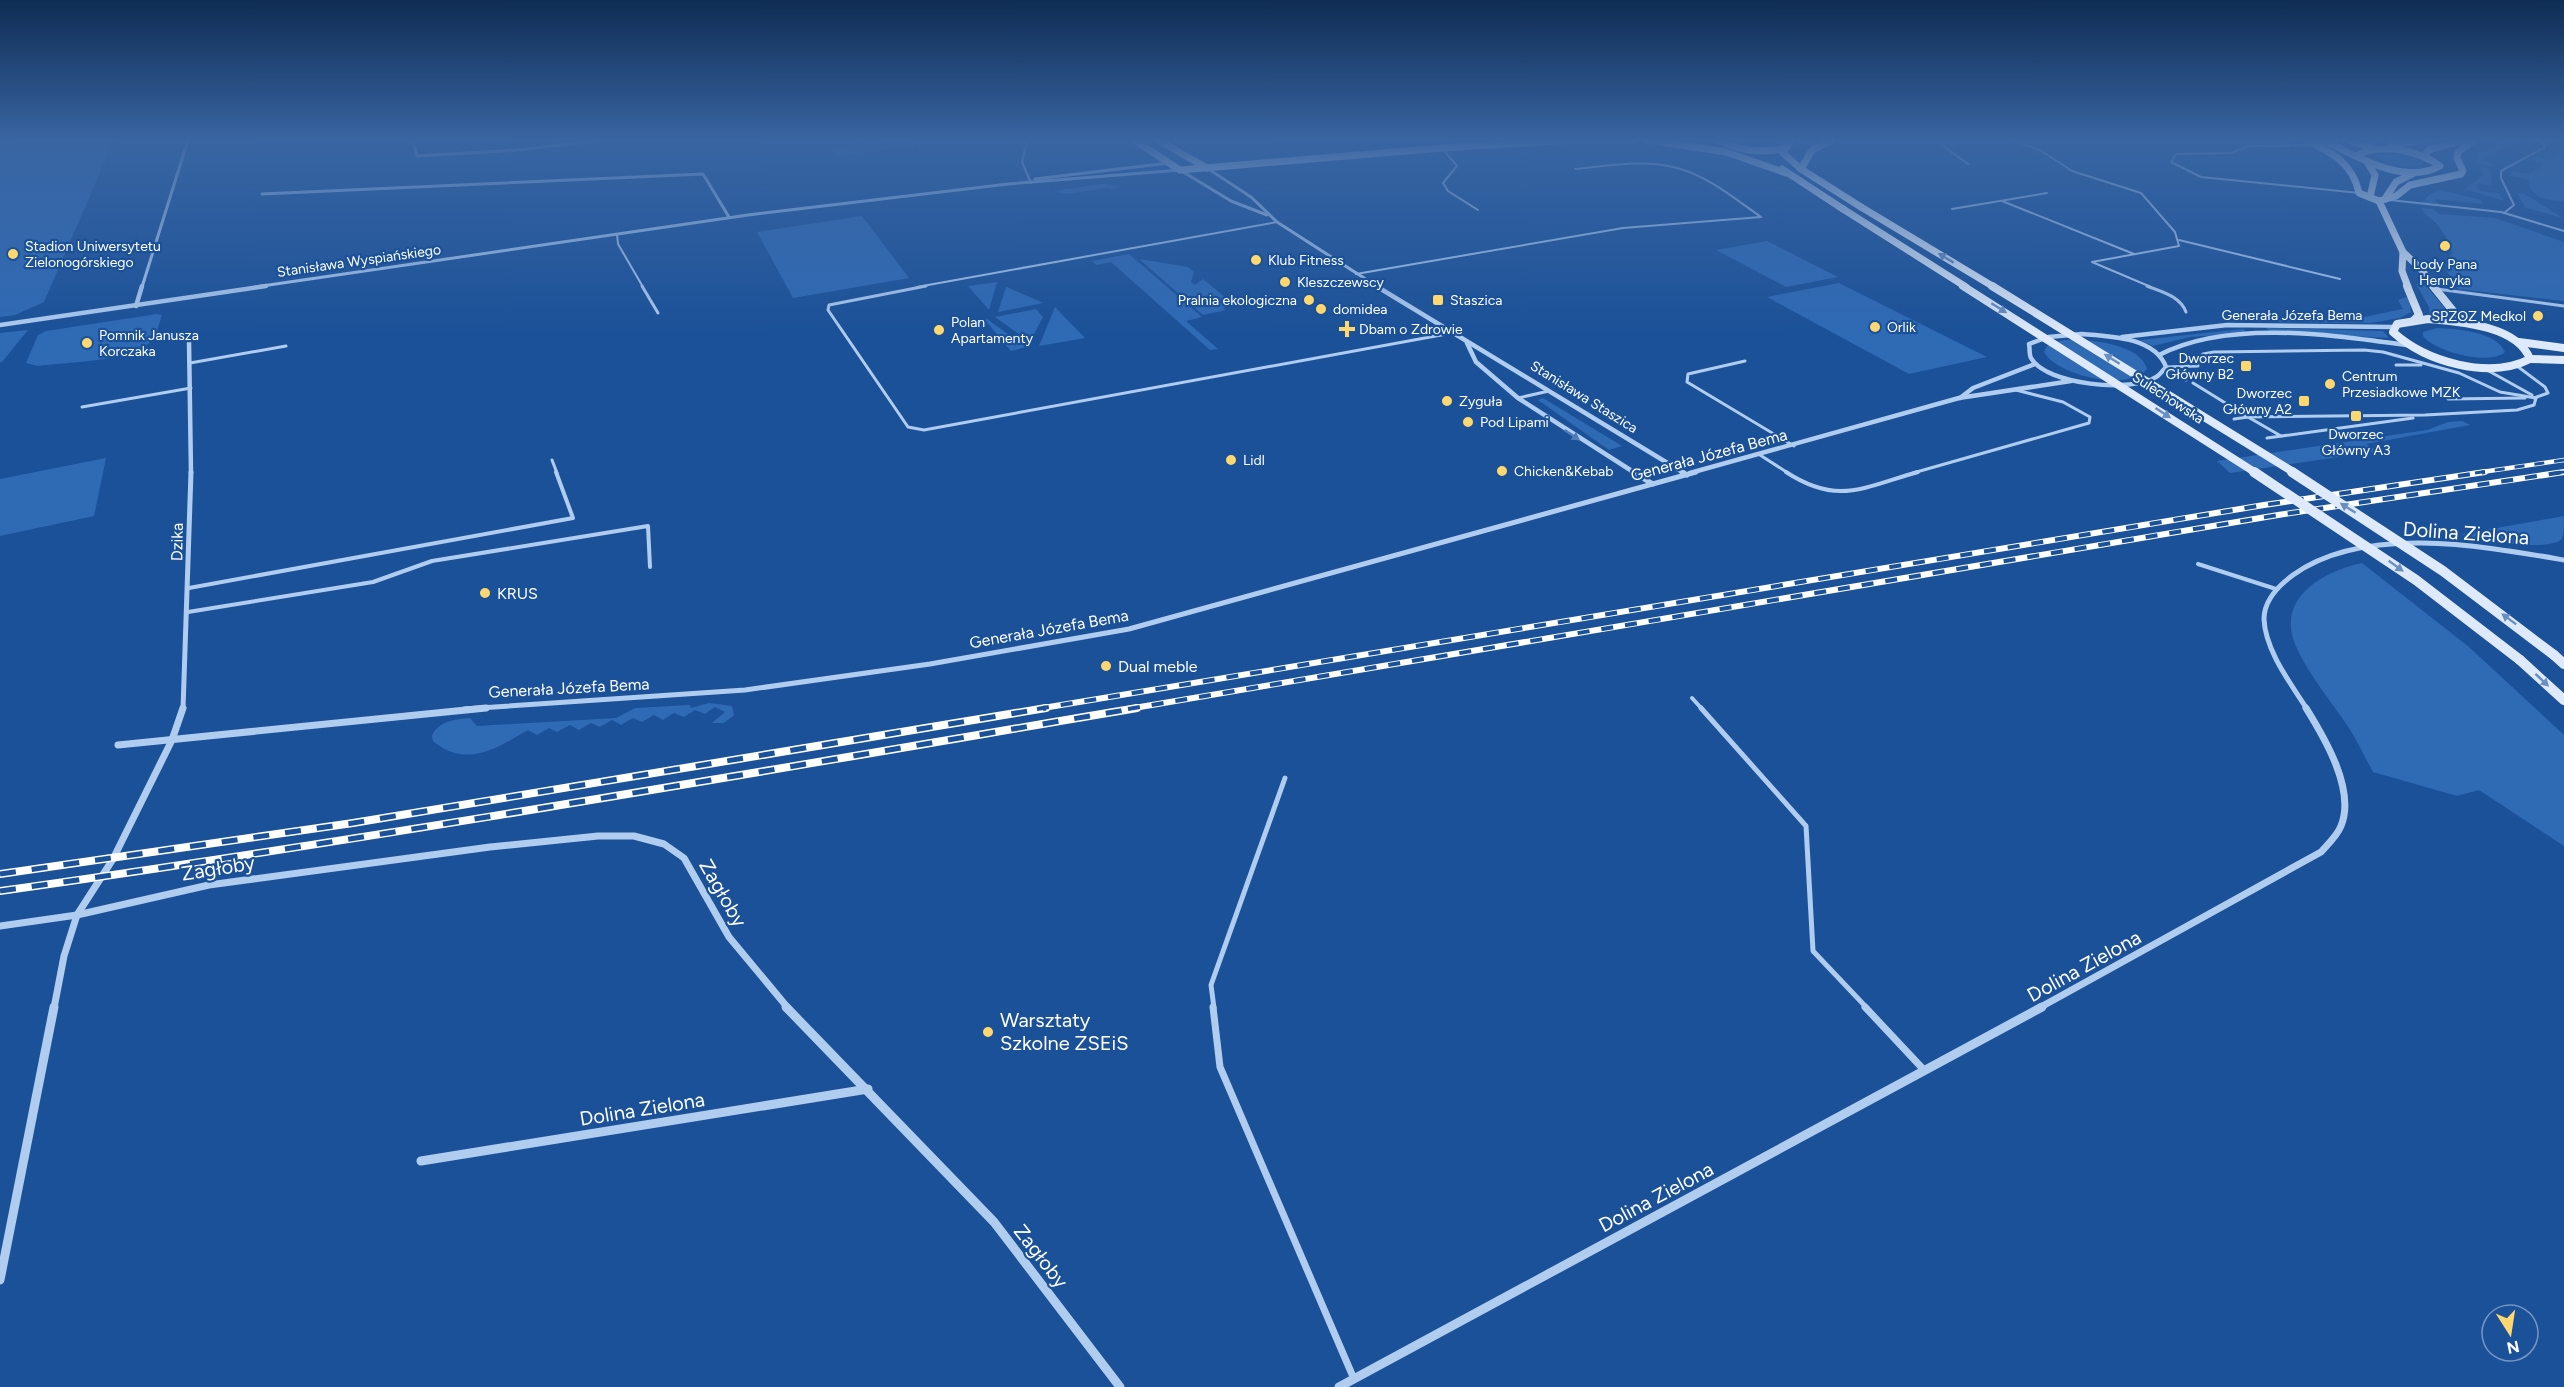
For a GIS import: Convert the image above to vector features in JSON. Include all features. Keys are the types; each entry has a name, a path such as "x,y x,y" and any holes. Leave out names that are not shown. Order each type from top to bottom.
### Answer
{"street":[{"path":"136,306 168,205"},
{"path":"721,205 729,218"},
{"name":"Stanisława Wyspiańskiego","path":"0,325 617,234 838,205"},
{"name":"Stanisława Staszica","path":"1241,205 1267,215"},
{"name":"Stanisława Staszica","path":"1258,205 1267,215 1356,274 1466,343 1491,353 1687,475"},
{"name":"Sulechowska","path":"1836,205 2343,529 2416,580 2520,660 2564,700"},
{"name":"Sulechowska","path":"1857,205 2055,323 2368,520 2449,575 2564,664"},
{"path":"2384,205 2403,252 2421,268 2434,289 2458,316 2475,326 2515,341 2564,348"},
{"path":"2403,252 2399,267 2406,287 2418,306 2419,315 2414,320"},
{"path":"2475,326 2443,320 2414,320 2397,324 2393,333 2407,345 2439,358 2479,366 2517,366 2530,359 2564,360"},
{"name":"Generała Józefa Bema","path":"2119,338 2246,325 2394,327"},
{"path":"2082,334 2119,338 2138,343 2159,355 2166,367 2164,373 2153,380 2139,384 2103,385 2071,381 2035,364 2027,352 2029,344 2042,338 2082,334"},
{"name":"Generała Józefa Bema","path":"2159,355 2167,348 2193,340 2261,336 2336,337 2407,345"},
{"name":"Dzika","path":"0,1280 64,956 77,915 113,859 172,740 186,703 191,388 189,341"},
{"path":"2515,341 2530,354 2530,359"},
{"name":"Stanisława Staszica","path":"1466,343 1476,362 1518,398 1605,456 1653,484"},
{"name":"Generała Józefa Bema","path":"1959,398 1973,388 2035,364"},
{"name":"Generała Józefa Bema","path":"118,745 424,712 746,690 940,663 1129,629 1794,446 1959,398 1992,395 2071,381"},
{"name":"Dolina Zielona","path":"1339,1387 1925,1071 2287,873 2321,852 2341,827 2344,801 2333,754 2288,677 2265,628 2264,614 2276,589 2301,567 2316,560 2356,549 2384,545 2468,546 2564,560"},
{"name":"Zagłoby","path":"0,926 77,915 209,885 490,847 598,836 634,836 664,844 684,858 729,937 768,986 994,1222 1120,1387"},
{"name":"Dolina Zielona","path":"421,1161 868,1089"}],"lane":[{"path":"1470,205 1478,210"},
{"path":"1356,274 1623,228 1761,217 1743,205"},
{"path":"1952,209 1979,205"},
{"path":"2011,205 2133,254"},
{"path":"2150,205 2179,240 2340,279"},
{"path":"2426,205 2504,213 2563,230"},
{"path":"2504,213 2514,205"},
{"path":"1277,222 930,284 829,305 828,310 908,427 924,430 1027,413 1452,333"},
{"path":"617,234 618,244 658,313"},
{"path":"2179,240 2179,246 2092,262 2175,298 2183,304 2186,312"},
{"path":"2434,289 2564,306"},
{"path":"190,363 286,346"},
{"path":"2166,367 2198,366 2196,361 2203,354 2214,352 2311,348 2383,352 2459,373 2500,392 2536,398"},
{"path":"1745,361 1688,374 1687,382 1794,446"},
{"path":"2396,365 2428,365"},
{"path":"2479,366 2536,398"},
{"path":"2448,399 2536,398 2548,393 2545,387 2517,366"},
{"path":"2166,367 2186,380"},
{"path":"2193,384 2281,436"},
{"path":"82,407 191,388"},
{"path":"1760,455 1816,489 1831,494 1844,493 2089,423 2090,417 2047,395 2016,390"},
{"path":"1518,398 1549,391"},
{"path":"2234,419 2425,415 2529,408 2534,405 2536,398"},
{"path":"2267,438 2425,415"},
{"path":"189,588 573,518 552,460"},
{"path":"188,612 373,582 432,561 648,526 650,567"},
{"path":"2198,564 2276,589"},
{"path":"1692,698 1806,826 1813,951 1925,1071"},
{"path":"1286,777 1211,985 1220,1067 1354,1379"}],"shaded area":[{"path":"0,205 86,205 44,302 15,315 0,317"},
{"path":"2524,205 2542,205 2563,218 2526,208"},
{"path":"2421,208 2433,209 2439,214 2495,218 2564,242 2564,301 2458,289 2446,270 2446,258 2452,254 2448,242 2438,225"},
{"path":"862,216 909,278 793,298 757,232"},
{"path":"1767,241 1838,277 1786,287 1716,250"},
{"path":"1129,254 1202,317 1186,321 1218,349 1210,350 1111,262 1096,265 1092,261"},
{"path":"1139,259 1188,267 1194,272 1191,282 1195,285 1203,279 1232,303 1223,308 1226,310 1203,315"},
{"path":"997,282 989,310 968,286"},
{"name":"Orlik","path":"1839,283 1987,357 1909,374 1767,297"},
{"path":"2416,284 2425,285 2453,318 2430,315 2429,307"},
{"path":"1007,287 1043,303 998,312"},
{"path":"2409,297 2411,312 2400,318 2370,323 2253,322 2310,318 2340,322 2403,309 2398,300"},
{"path":"1055,307 1085,338 1039,346"},
{"path":"1036,309 1043,317 1030,342 995,317"},
{"path":"162,315 155,335 148,344 138,350 95,360 38,366 26,363 38,335 46,331"},
{"path":"987,319 1026,347 1011,351 985,320"},
{"path":"2266,328 2383,331 2389,338 2271,332"},
{"path":"2437,328 2464,330 2485,335 2500,345 2505,352 2488,358 2450,352 2429,342 2423,336 2423,332"},
{"path":"2243,329 2248,333 2190,337 2153,346 2140,340"},
{"path":"28,330 2,362 0,362 0,333"},
{"path":"2065,340 2086,340 2124,348 2142,360 2147,369 2138,376 2125,379 2110,380 2078,374 2051,361 2044,352 2049,344"},
{"path":"1543,398 1622,446 1609,450 1538,400"},
{"path":"2462,421 2470,425 2366,444 2378,451 2230,473 2217,461 2427,430 2448,422"},
{"path":"106,458 94,516 0,536 0,479"},
{"path":"2564,516 2562,539 2555,543 2513,544 2483,540 2462,534"},
{"path":"2362,563 2469,647 2564,735 2564,846 2479,790 2457,796 2373,772 2349,728 2303,661 2293,638 2291,622 2300,597 2310,587 2335,571"},
{"path":"709,703 732,706 734,715 724,723 712,723 725,712 715,707 705,714 695,710 684,717 674,713 663,720 654,715 642,722 633,718 621,725 612,720 600,727 591,723 579,730 570,725 557,732 549,728 537,735 528,730 493,749 469,755 457,754 445,749 433,741 432,736 443,724 465,718 470,718 477,726 616,718 635,708 690,705 691,708"}],"railway":[{"path":"2475,473 2564,460"},
{"path":"1037,709 2264,505 2485,472"},
{"path":"1128,709 2278,515 2564,472 2555,473"},
{"path":"0,874 353,823 1046,708"},
{"path":"0,891 427,827 1137,708"}],"place":[{"name":"Lody Pana Henryka","path":"2445,246"},
{"name":"Stadion Uniwersytetu Zielonogórskiego","path":"13,254"},
{"name":"Klub Fitness","path":"1256,260"},
{"name":"Kleszczewscy","path":"1285,282"},
{"name":"Pralnia ekologiczna","path":"1309,300"},
{"name":"Staszica","path":"1438,300"},
{"name":"domidea","path":"1321,309"},
{"name":"SPZOZ Medkol","path":"2538,316"},
{"name":"Orlik","path":"1875,327"},
{"name":"Dbam o Zdrowie","path":"1347,329"},
{"name":"Polan Apartamenty","path":"939,330"},
{"name":"Pomnik Janusza Korczaka","path":"87,343"},
{"name":"Dworzec Główny B2","path":"2246,366"},
{"name":"Centrum Przesiadkowe MZK","path":"2330,384"},
{"name":"Zyguła","path":"1447,401"},
{"name":"Dworzec Główny A2","path":"2304,401"},
{"name":"Dworzec Główny A3","path":"2356,416"},
{"name":"Pod Lipami","path":"1468,422"},
{"name":"Lidl","path":"1231,460"},
{"name":"Chicken&Kebab","path":"1502,471"},
{"name":"KRUS","path":"485,593"},
{"name":"Dual meble","path":"1106,666"},
{"name":"Warsztaty Szkolne ZSEiS","path":"988,1032"}]}
